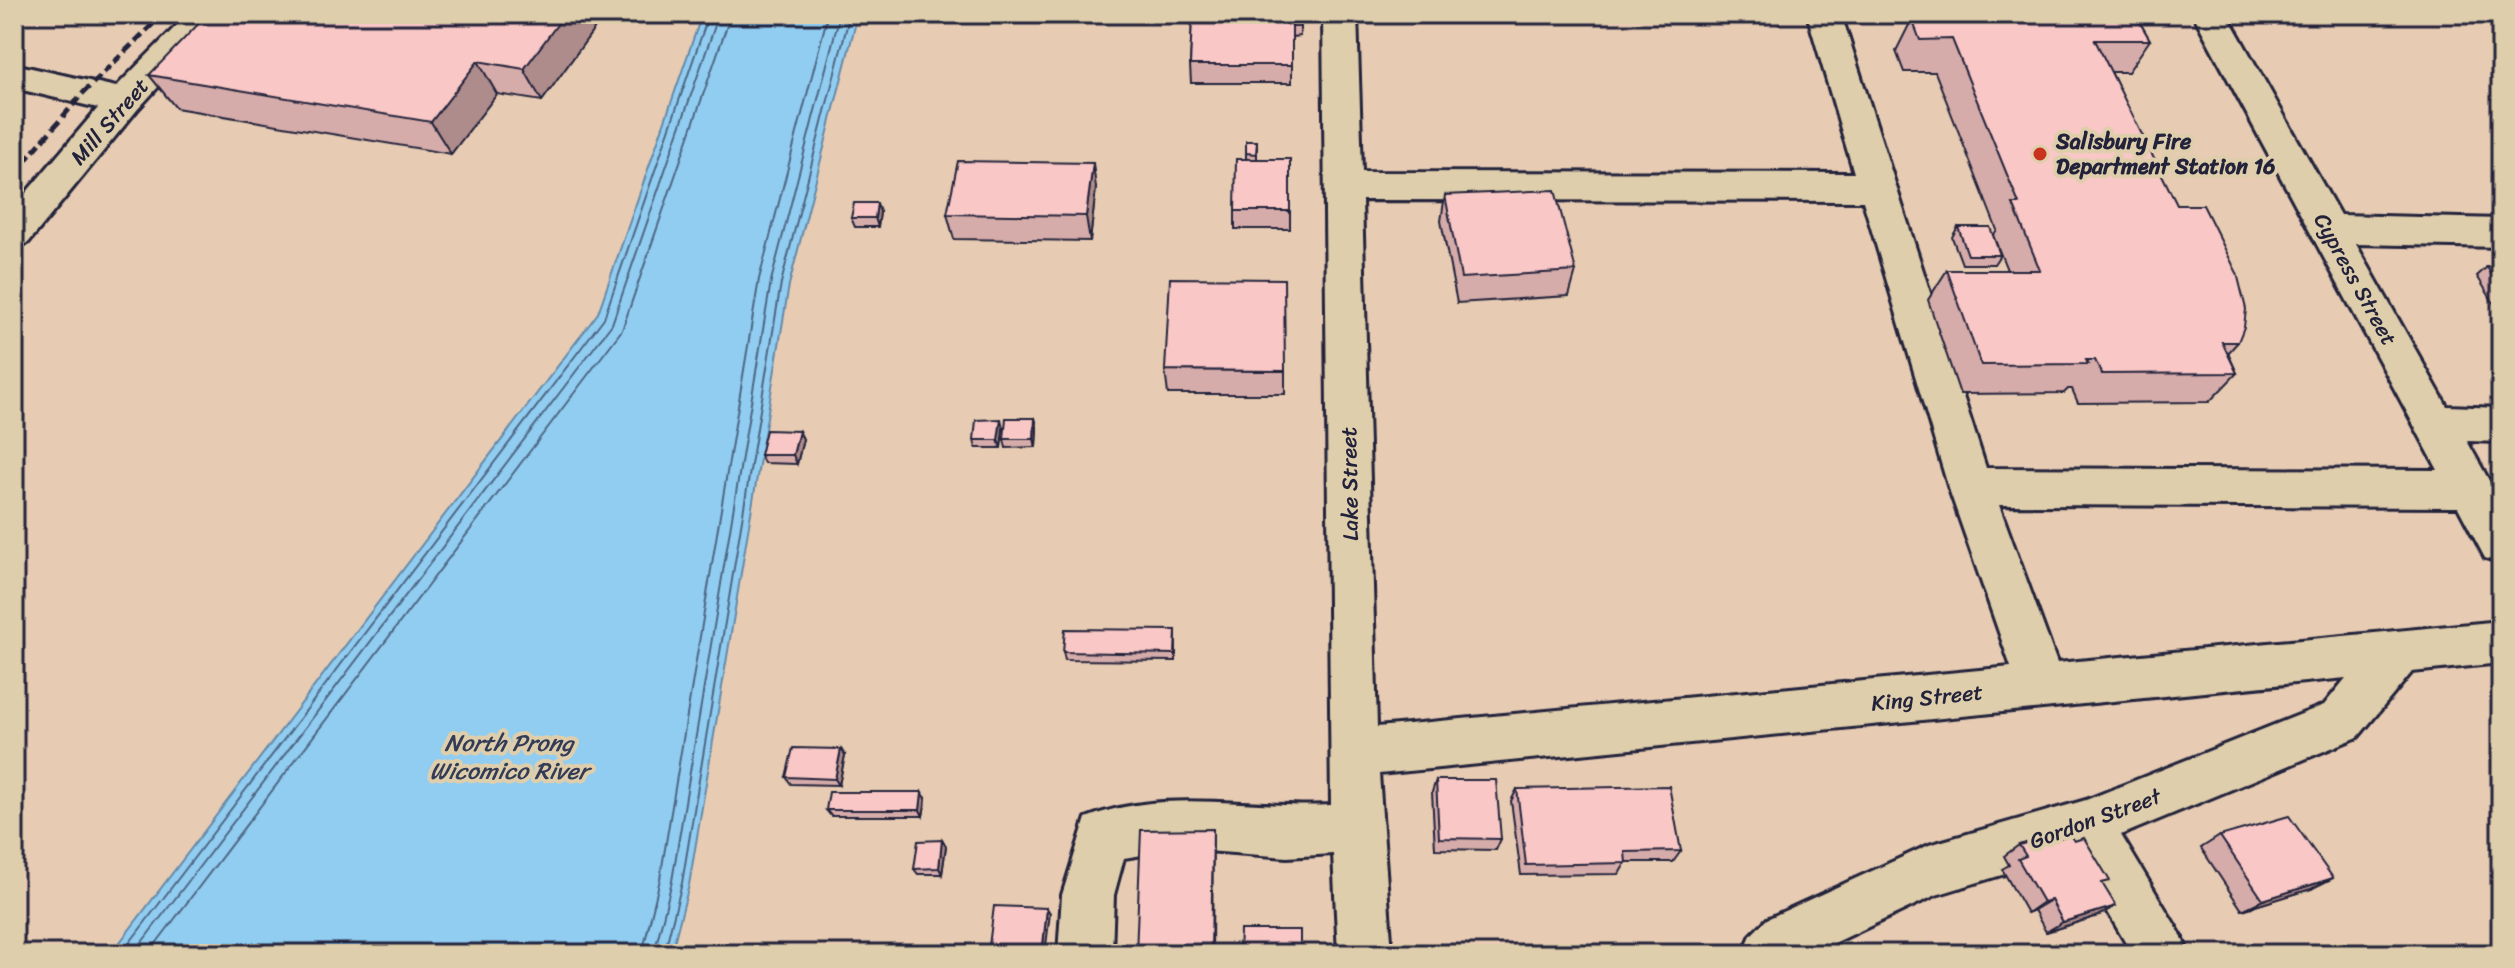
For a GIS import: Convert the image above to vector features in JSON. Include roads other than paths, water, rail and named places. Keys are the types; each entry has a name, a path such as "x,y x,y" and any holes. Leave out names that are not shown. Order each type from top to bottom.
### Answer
{"street":[{"name":"Mill Street","path":"14,233 124,101 208,14"},
{"name":"Lake Street","path":"1340,14 1353,753 1365,954"},
{"path":"1824,14 1970,486 2042,686"},
{"name":"Cypress Street","path":"2210,14 2501,544"},
{"path":"14,76 124,101"},
{"path":"1342,186 1879,187"},
{"path":"2329,229 2501,233"},
{"path":"2435,423 2501,425"},
{"path":"1970,486 2471,489"},
{"name":"King Street","path":"1353,753 2501,642"},
{"name":"Gordon Street","path":"1770,954 1786,938 1929,871 2086,825 2341,721 2399,652"},
{"path":"1085,954 1088,895 1104,836 1179,824 1287,832 1358,828"},
{"path":"2086,825 2162,954"}],"water":[{"name":"North Prong Wicomico River","path":"702,14 858,14 789,285 689,885 671,954 111,954 598,313"}],"railway":[{"path":"14,174 84,92 163,14"}],"place":[{"name":"Salisbury Fire Department Station 16","path":"2040,154"}]}
